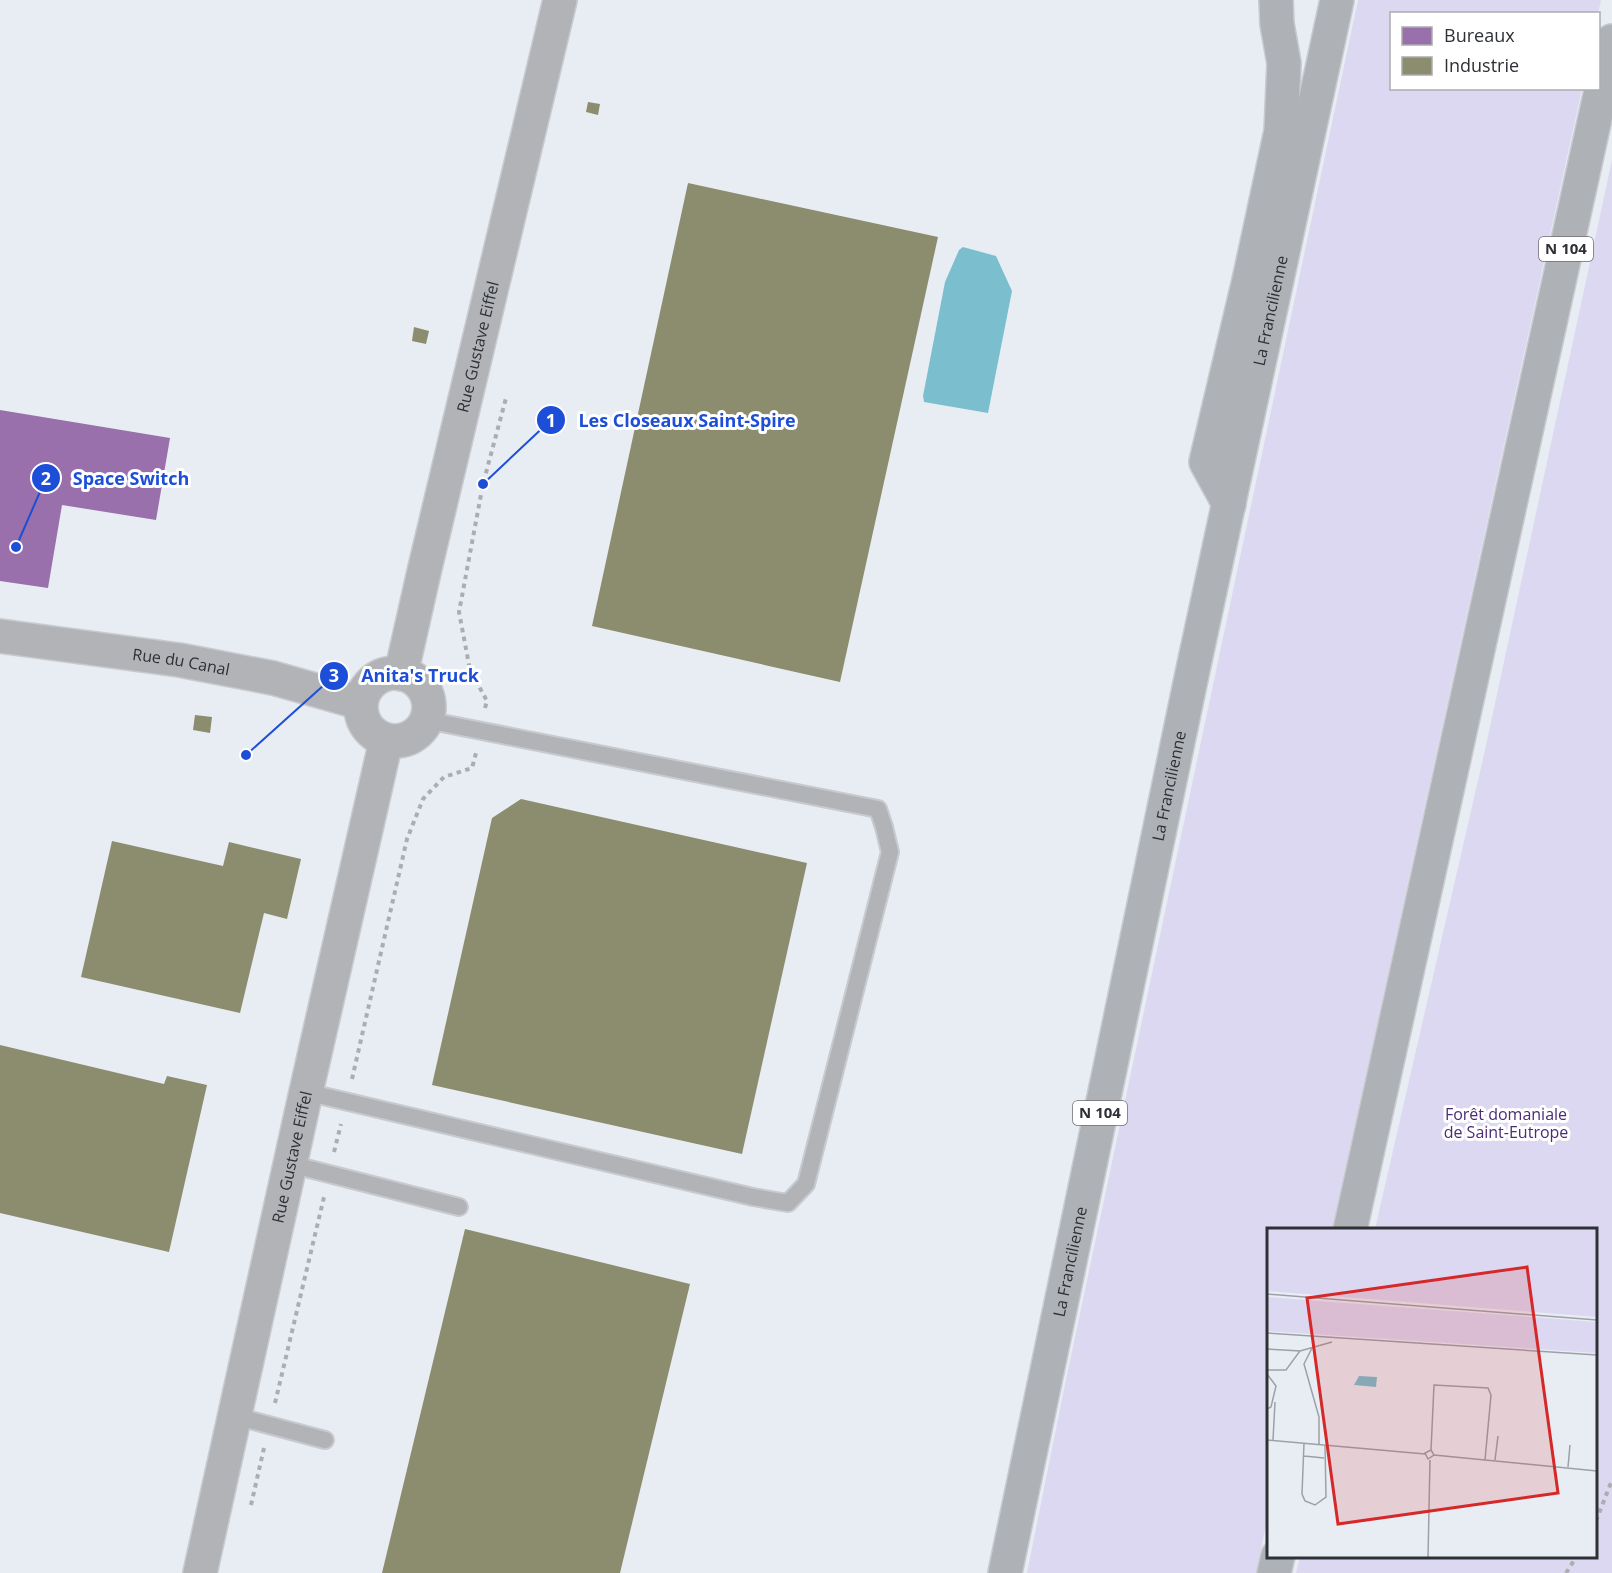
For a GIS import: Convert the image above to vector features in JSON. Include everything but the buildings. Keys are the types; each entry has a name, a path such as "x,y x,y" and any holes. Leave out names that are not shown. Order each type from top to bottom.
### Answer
{"highway":[{"name":"La Francilienne","path":"1005,1573 1190,686 1337,0"},
{"path":"1229,504 1206,462 1250,276 1281,131 1284,63 1272,8"},
{"name":"N 104","path":"1350,1228 1612,41"},
{"path":"1274,1573 1278,1558"}],"street":[{"name":"Rue Gustave Eiffel","path":"401,674 557,10"},
{"name":"Rue du Canal","path":"0,636 179,660 273,678 361,703"},
{"path":"390,673 401,674 419,683 425,691 429,711 421,729 414,735 396,742 386,741 369,730 361,712 361,703 364,692 380,676 390,673"},
{"name":"Rue Gustave Eiffel","path":"200,1573 386,741"}],"lane":[{"path":"306,1092 753,1197 788,1203 806,1184 890,852 878,809 426,720"},
{"path":"290,1164 459,1208"},
{"path":"235,1416 325,1440"}],"path":[{"path":"472,768 487,701 470,670 459,612 483,484 506,398"},
{"path":"1597,1518 1612,1480"},
{"path":"1566,1573 1576,1558"}],"green space":[{"path":"1358,0 1601,0 1598,12 1390,12 1390,90 1582,90 1332,1228 1267,1228 1267,1521 1256,1573 1027,1573"},
{"name":"Forêt domaniale de Saint-Eutrope","path":"1612,160 1612,1573 1296,1573 1300,1558 1597,1558 1597,1228 1375,1228 1485,750"}],"water":[{"path":"963,247 996,256 1012,291 988,413 924,402 923,396 945,282 959,250"}],"place":[{"name":"Les Closeaux Saint-Spire","path":"483,484"},
{"name":"Space Switch","path":"16,547"},
{"name":"Anita's Truck","path":"246,755"}]}
